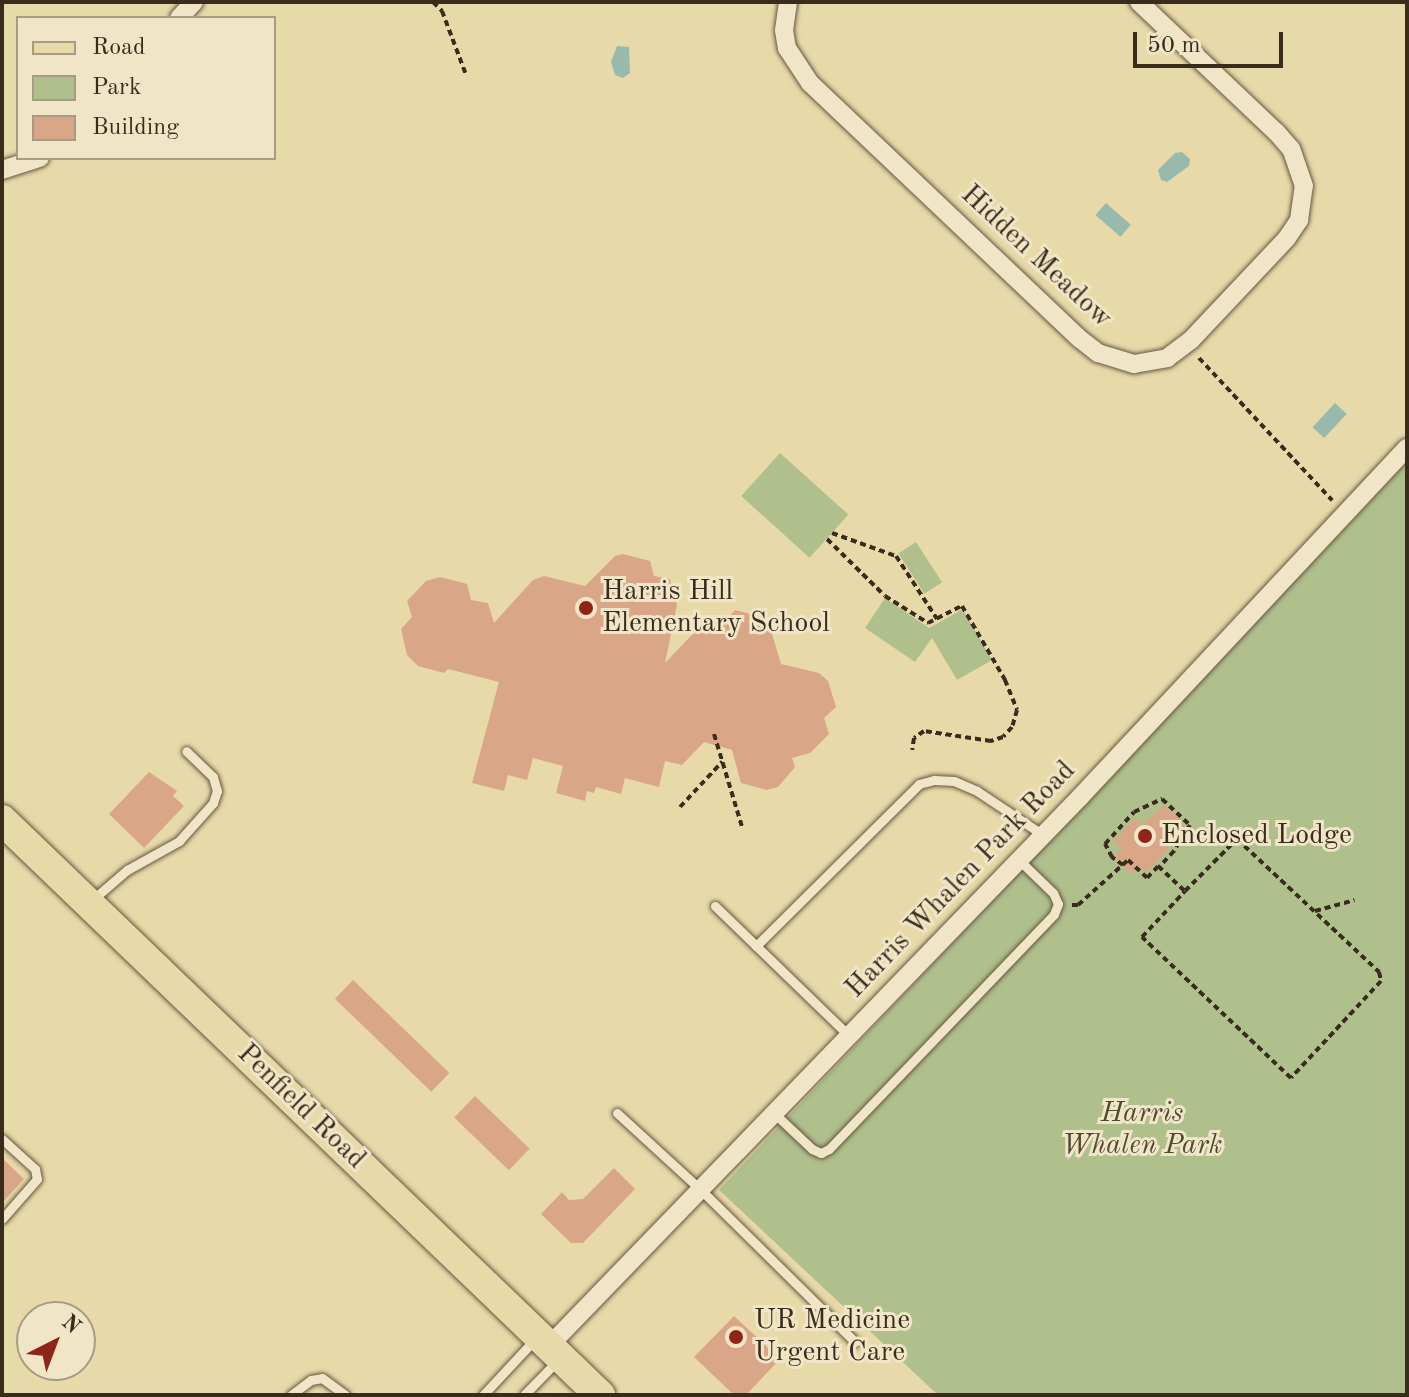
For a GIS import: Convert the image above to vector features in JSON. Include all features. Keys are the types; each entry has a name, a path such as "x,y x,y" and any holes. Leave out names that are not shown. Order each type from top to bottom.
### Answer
{"main road":[{"name":"Penfield Road","path":"2,820 600,1395"}],"street":[{"name":"Hidden Meadow","path":"788,2 784,30 787,48 810,83 1080,339 1098,353 1134,364 1167,358 1186,344 1287,238 1299,220 1304,186 1291,149 1276,132 1139,2"},
{"path":"2,170 34,160"},
{"name":"Harris Whalen Park Road","path":"549,1346 776,1115 1407,448"}],"lane":[{"path":"89,904 127,870 179,841 213,803 217,791 213,777 186,751"},
{"path":"756,946 919,784 934,780 954,781 977,791 1043,835"},
{"path":"776,1115 812,1149 821,1153 829,1149 1054,914 1058,904 1053,893 1019,860"},
{"path":"715,906 850,1037"},
{"path":"617,1113 702,1191 855,1342"},
{"path":"2,1139 35,1169 37,1179 2,1219"},
{"path":"483,1395 549,1346"},
{"path":"524,1395 549,1346"},
{"path":"291,1395 311,1380 322,1378 345,1395"}],"path":[{"path":"433,2 442,11 466,75"},
{"path":"1186,344 1344,513"},
{"path":"832,533 896,556 937,619"},
{"path":"827,539 885,596 928,623 962,606 1005,680 1017,710 1012,727 1003,737 991,741 924,731 914,738 912,750"},
{"path":"714,734 742,827"},
{"path":"680,807 722,762"},
{"path":"1058,904 1078,905 1123,865 1128,860 1147,878 1174,851 1190,825 1162,799 1134,812 1105,844 1112,857 1123,865"},
{"path":"1237,839 1379,972 1381,981 1291,1078 1142,937 1185,891 1237,839"},
{"path":"1159,867 1185,891"},
{"path":"1314,912 1355,900"}],"green space":[{"path":"780,453 848,515 810,558 741,496"},
{"name":"Harris Whalen Park","path":"1407,462 1407,1395 938,1395 719,1190"},
{"path":"916,542 942,582 925,594 898,553"},
{"path":"885,598 929,628 963,609 992,660 957,680 932,638 915,662 865,628"}],"shaded area":[{"path":"617,46 629,47 630,73 623,78 615,75 611,62"},
{"path":"1182,152 1190,159 1189,166 1167,182 1161,180 1158,170 1175,153"},
{"path":"1106,203 1131,225 1120,237 1096,215"},
{"path":"1335,403 1347,414 1324,438 1312,427"}],"building":[{"path":"623,554 650,561 654,576 670,579 677,605 665,663 708,618 724,622 735,610 762,617 769,624 781,664 819,673 828,681 836,707 824,718 829,734 810,753 792,758 795,767 778,787 767,790 741,783 732,750 704,742 682,765 665,761 659,787 625,778 621,794 596,787 594,793 587,791 585,801 556,793 563,766 533,758 527,780 508,775 504,791 472,783 499,682 448,669 444,673 418,666 407,655 401,629 412,617 407,601 426,581 440,577 467,584 471,600 488,603 494,623 533,580 544,576 585,586 615,556"},
{"path":"149,772 177,791 173,796 184,806 144,848 109,814"},
{"name":"Enclosed Lodge","path":"1164,805 1184,823 1164,844 1169,849 1146,872 1140,867 1132,874 1114,857 1122,849 1114,840 1135,818 1143,825"},
{"path":"353,980 449,1073 431,1092 335,999"},
{"path":"475,1096 530,1149 509,1170 454,1118"},
{"path":"2,1158 24,1179 2,1203"},
{"path":"614,1168 635,1189 583,1243 571,1243 541,1214 562,1192 569,1200 583,1199"},
{"name":"UR Medicine Urgent Care","path":"734,1316 780,1359 746,1395 734,1395 694,1357"}],"place":[{"name":"Harris Hill Elementary School","path":"586,608"},
{"name":"Enclosed Lodge","path":"1145,836"},
{"name":"UR Medicine Urgent Care","path":"736,1337"}]}
